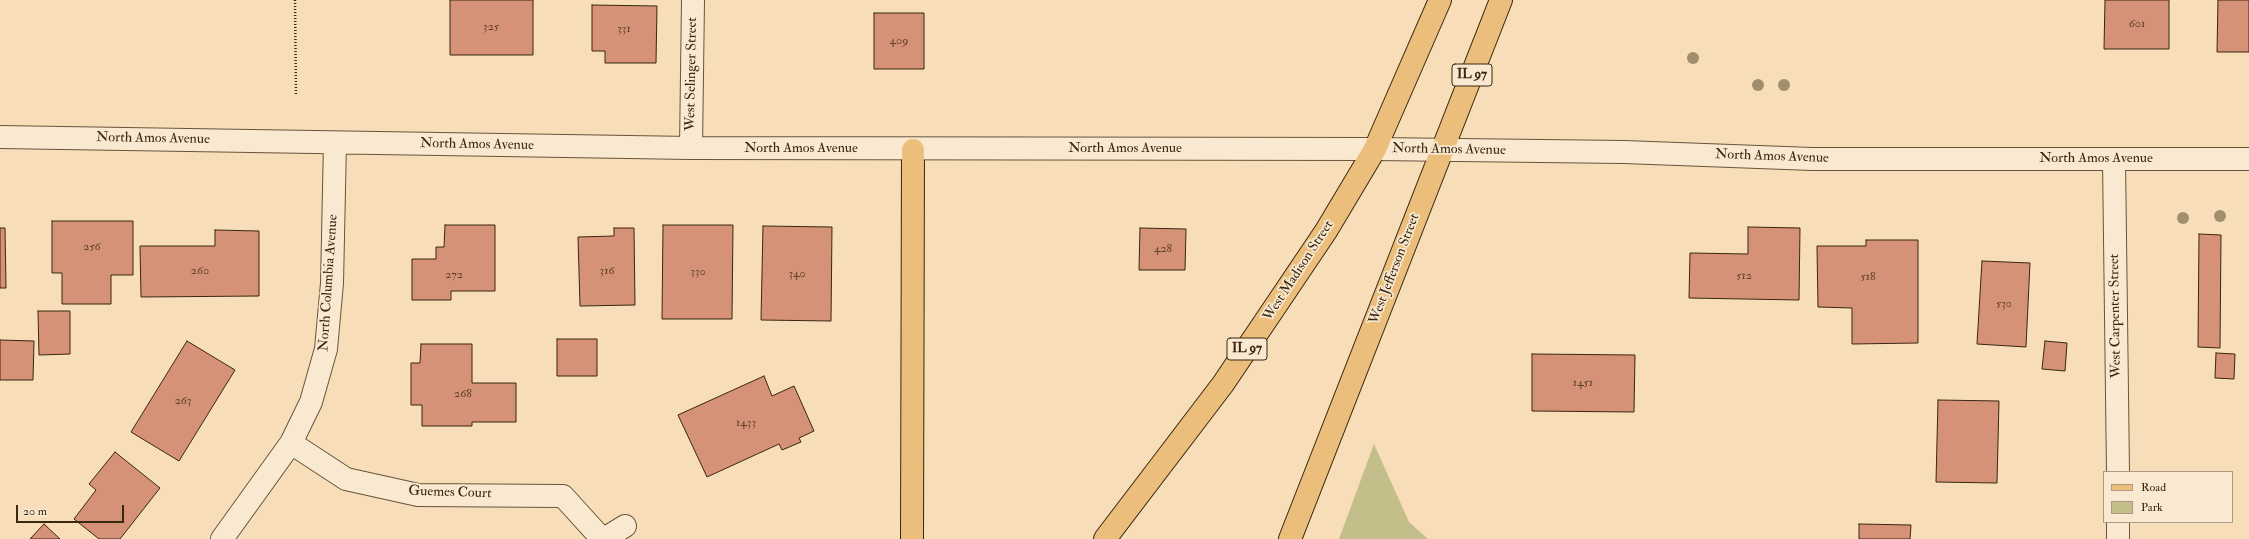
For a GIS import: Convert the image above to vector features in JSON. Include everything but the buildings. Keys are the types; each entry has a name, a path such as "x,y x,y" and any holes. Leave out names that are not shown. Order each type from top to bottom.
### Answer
{"main road":[{"name":"West Madison Street","path":"1105,539 1227,377 1326,231 1375,149 1440,0"},
{"name":"West Jefferson Street","path":"1290,539 1501,0"},
{"path":"912,539 913,150"}],"street":[{"name":"West Selinger Street","path":"691,148 693,0"},
{"name":"North Amos Avenue","path":"0,137 691,148 913,150 1375,149 1624,152 1812,159 2249,159"},
{"name":"North Columbia Avenue","path":"222,539 291,443 310,402 326,348 332,283 336,143"},
{"name":"West Carpenter Street","path":"2114,160 2118,471"},
{"name":"Guemes Court","path":"291,443 346,479 418,495 563,496 603,539"},
{"path":"2118,523 2118,539"},
{"path":"603,539 625,526"}],"path":[{"path":"295,0 296,96"}],"green space":[{"path":"1374,444 1409,522 1428,539 1339,539"}]}
